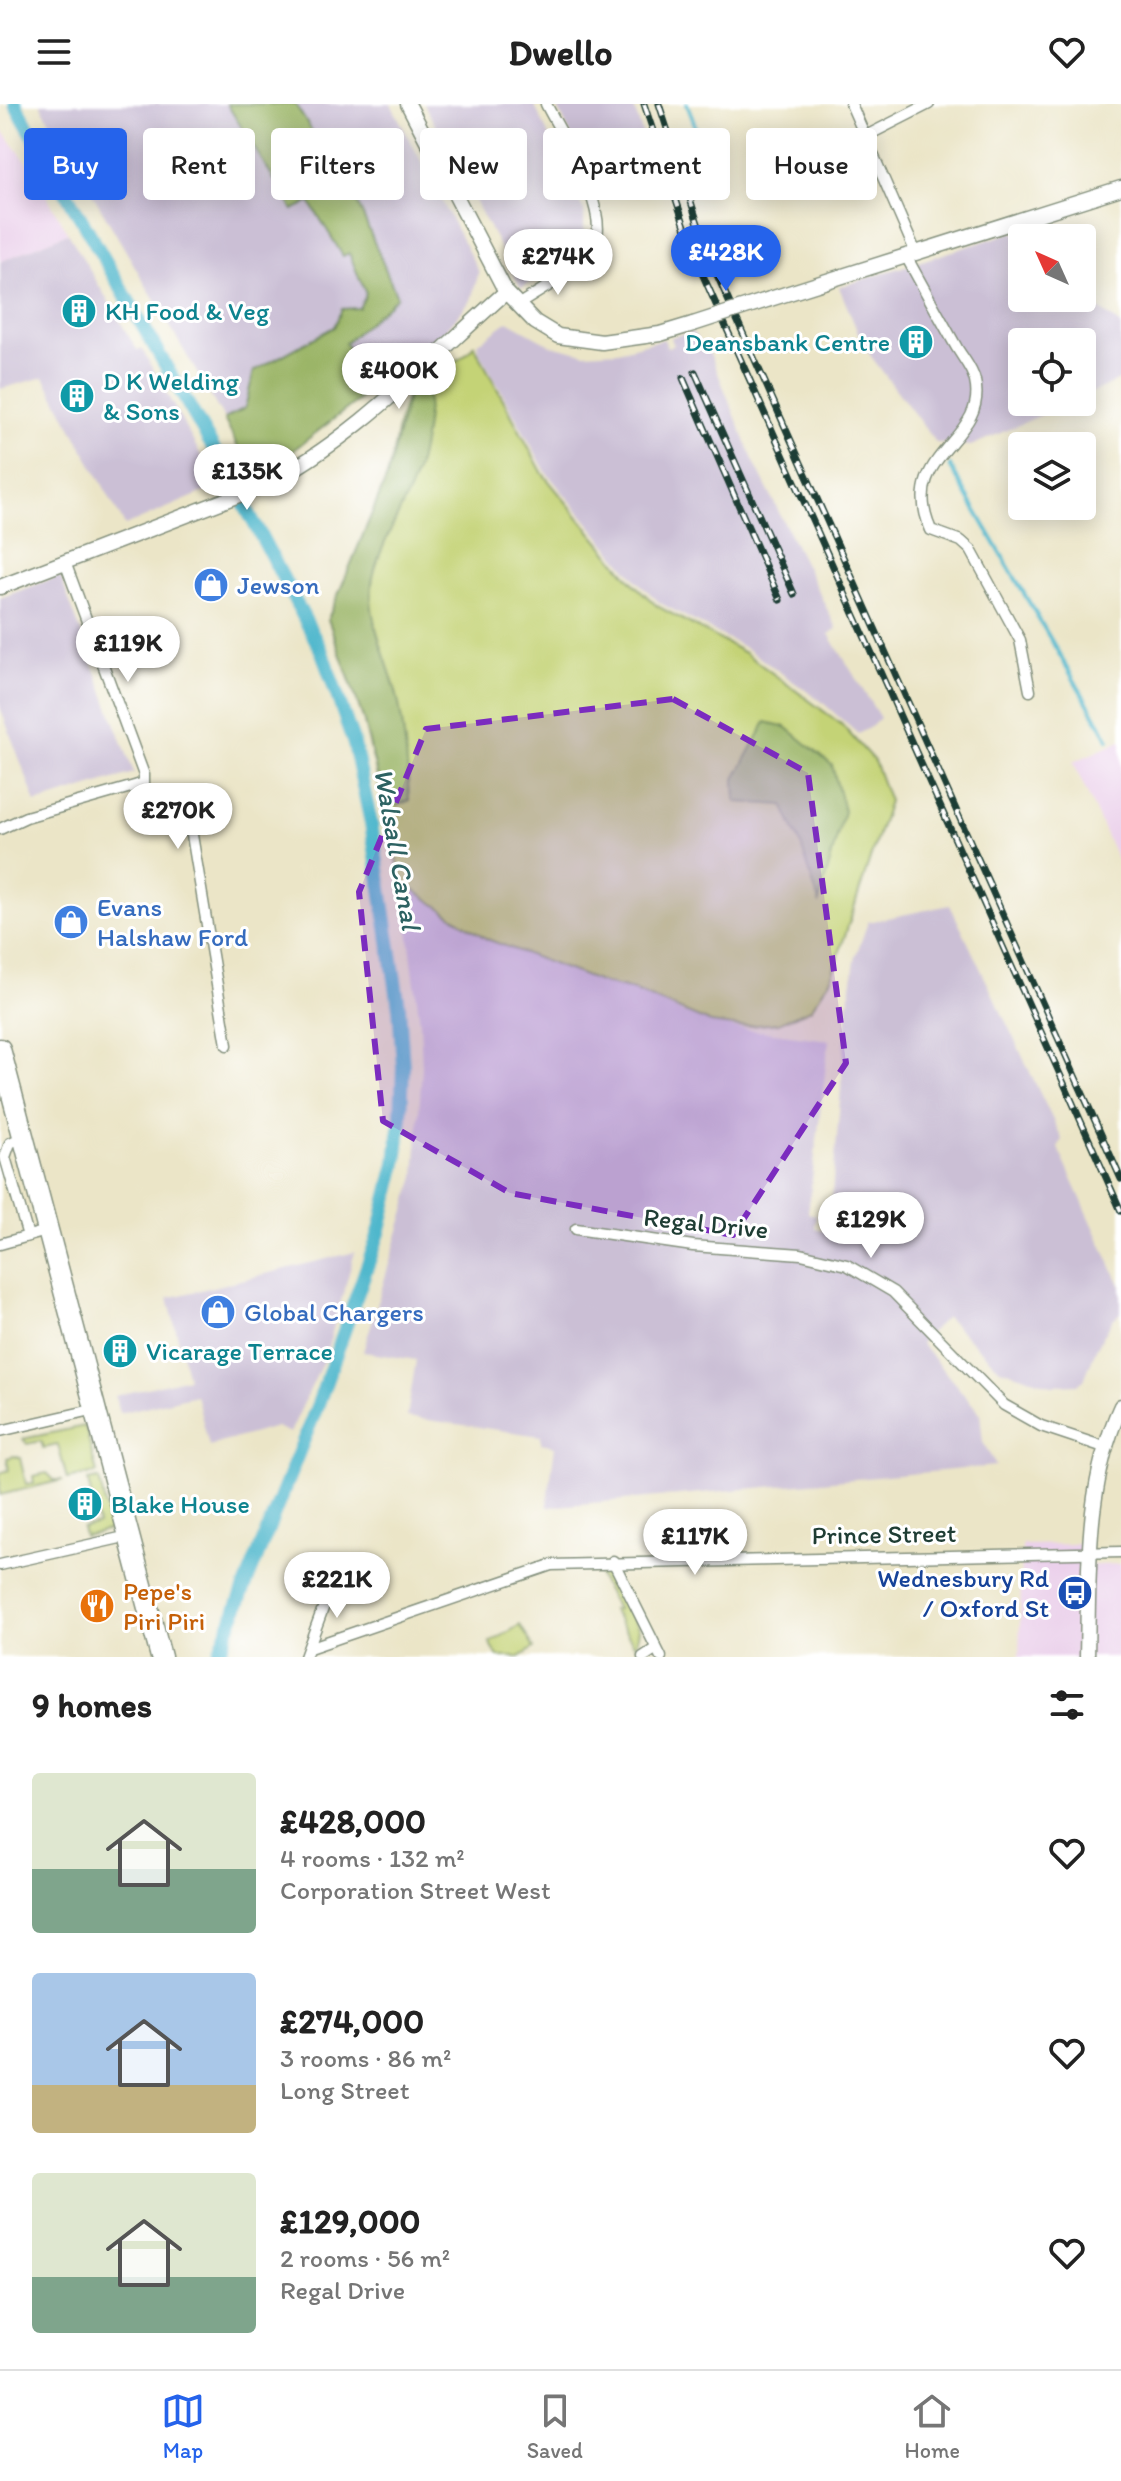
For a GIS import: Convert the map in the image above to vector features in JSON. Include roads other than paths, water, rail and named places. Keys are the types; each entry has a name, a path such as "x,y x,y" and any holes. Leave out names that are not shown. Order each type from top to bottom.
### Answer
{"highway":[{"path":"0,1049 161,1657"}],"street":[{"path":"408,104 506,292 549,331 581,341 629,339 693,324 1121,188"},
{"path":"518,305 592,250 599,223 594,202 546,104"},
{"path":"851,104 862,128"},
{"path":"877,130 929,104"},
{"path":"877,165 911,255 975,380 971,415 959,435 934,460 923,489 925,515 931,530 961,541 971,550 1020,640 1030,691"},
{"path":"0,587 262,486 322,450 506,292"},
{"path":"0,829 26,817 144,783 144,775 65,562"},
{"path":"138,785 178,815 192,835 227,1045"},
{"path":"23,1137 10,1143 2,1155 28,1236"},
{"name":"Regal Drive","path":"576,1229 693,1246 801,1254 847,1265 893,1292 1004,1405 1041,1426 1104,1447"},
{"path":"0,1244 50,1230"},
{"path":"1087,1657 1090,1552 1104,1447 1121,1406"},
{"path":"0,1431 97,1409"},
{"path":"0,1565 129,1536"},
{"name":"Prince Street","path":"307,1652 551,1565 613,1561 1121,1552"},
{"path":"613,1561 658,1653 643,1657"},
{"name":"Prince Street","path":"307,1652 333,1581"}],"waterway":[{"name":"Walsall Canal","path":"15,104 231,479 322,652 354,744 371,823 399,1006 403,1067 401,1116 396,1163 379,1233 318,1404 217,1657"},
{"path":"687,104 696,128"},
{"path":"950,466 1109,740"}],"railway":[{"path":"644,104 697,262 1121,1211"},
{"path":"659,104 709,257 1121,1179"},
{"path":"695,372 794,594"},
{"path":"683,378 780,600"}],"place":[{"name":"KH Food & Veg","path":"79,311"},
{"name":"Deansbank Centre","path":"916,342"},
{"name":"D K Welding & Sons","path":"77,396"},
{"name":"Jewson","path":"211,585"},
{"name":"Evans Halshaw Ford","path":"71,922"},
{"name":"Global Chargers","path":"218,1312"},
{"name":"Vicarage Terrace","path":"120,1351"},
{"name":"Blake House","path":"85,1504"},
{"name":"Wednesbury Rd / Oxford St","path":"1075,1593"},
{"name":"Pepe's Piri Piri","path":"97,1606"}]}
